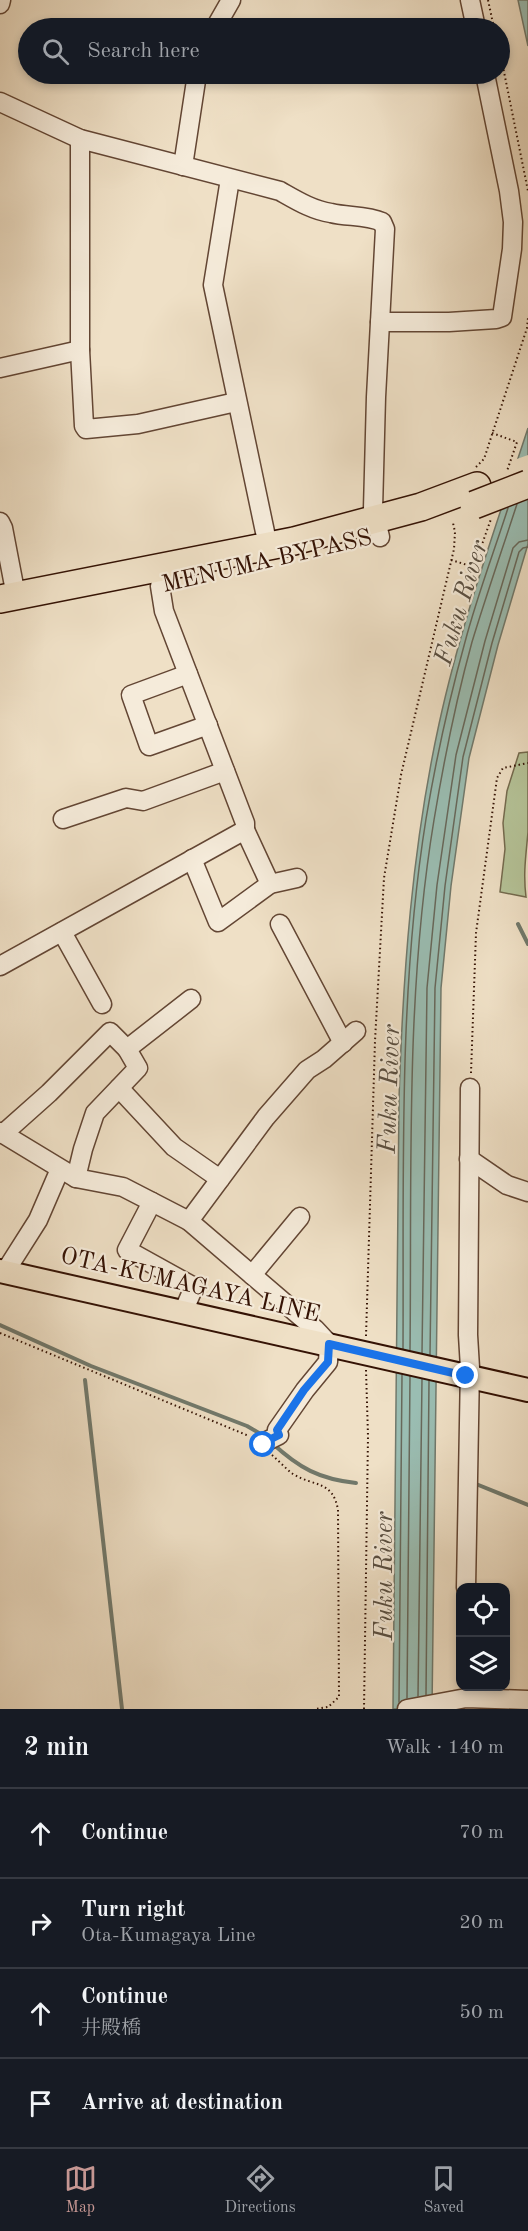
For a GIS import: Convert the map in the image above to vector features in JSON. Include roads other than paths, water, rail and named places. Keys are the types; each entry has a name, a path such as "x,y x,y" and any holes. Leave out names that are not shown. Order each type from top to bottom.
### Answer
{"highway":[{"name":"MENUMA BYPASS","path":"5,604 160,586 301,558 528,467"},
{"name":"MENUMA BYPASS","path":"474,487 528,484"},
{"name":"MENUMA BYPASS","path":"5,604 294,541 378,529"}],"main road":[{"name":"OTA-KUMAGAYA LINE","path":"2,1271 329,1344 367,1350 468,1377"},
{"path":"468,1377 528,1390"}],"street":[{"path":"221,18 231,0"},
{"path":"470,0 474,18"},
{"path":"183,166 195,84"},
{"path":"380,322 448,322 496,319 502,316 512,249 513,222 487,84"},
{"path":"0,102 80,139 279,191 301,203 328,213 374,218 382,222 385,229 373,509 378,529"},
{"path":"80,139 80,350 84,426 86,429 138,424 236,402"},
{"path":"230,179 213,285 265,532"},
{"path":"0,368 80,350"},
{"path":"0,522 5,604"},
{"path":"160,586 164,611 245,823 245,830 270,884"},
{"path":"188,674 131,695 149,746 208,725"},
{"path":"63,819 126,798 143,801 225,771"},
{"path":"0,966 245,830"},
{"path":"192,859 218,922 270,884 297,878"},
{"path":"189,1221 266,1117 307,1070 349,1037 280,924"},
{"path":"62,932 102,1005"},
{"path":"127,1049 191,999"},
{"path":"2,1271 38,1220 68,1174 83,1149 95,1113 138,1068 127,1049 110,1032 49,1093 1,1133 68,1174 123,1187 189,1221 315,1329 329,1344 328,1362 304,1390 277,1430 279,1435 261,1444"},
{"path":"119,1088 174,1148 220,1179"},
{"path":"466,1583 470,1088"},
{"path":"470,1159 507,1185 528,1192"},
{"path":"152,1202 127,1250 194,1287 183,1312"},
{"path":"252,1275 300,1217"},
{"path":"407,1709 464,1695 528,1700"}],"water":[{"path":"518,0 528,0 528,46"},
{"path":"528,428 528,544 498,645 469,758 451,886 441,988 432,1709 393,1709 399,1099 410,911 422,817 448,686 480,575"}],"waterway":[{"path":"518,924 528,944"},
{"path":"0,1325 91,1366 247,1426 264,1436"},
{"path":"85,1380 122,1709"},
{"path":"272,1443 310,1471 331,1479 356,1483"},
{"path":"476,1484 528,1505"}],"water label":[{"name":"Fuku River","path":"462,603"},
{"name":"Fuku River","path":"390,1089"},
{"name":"Fuku River","path":"385,1576"}]}
